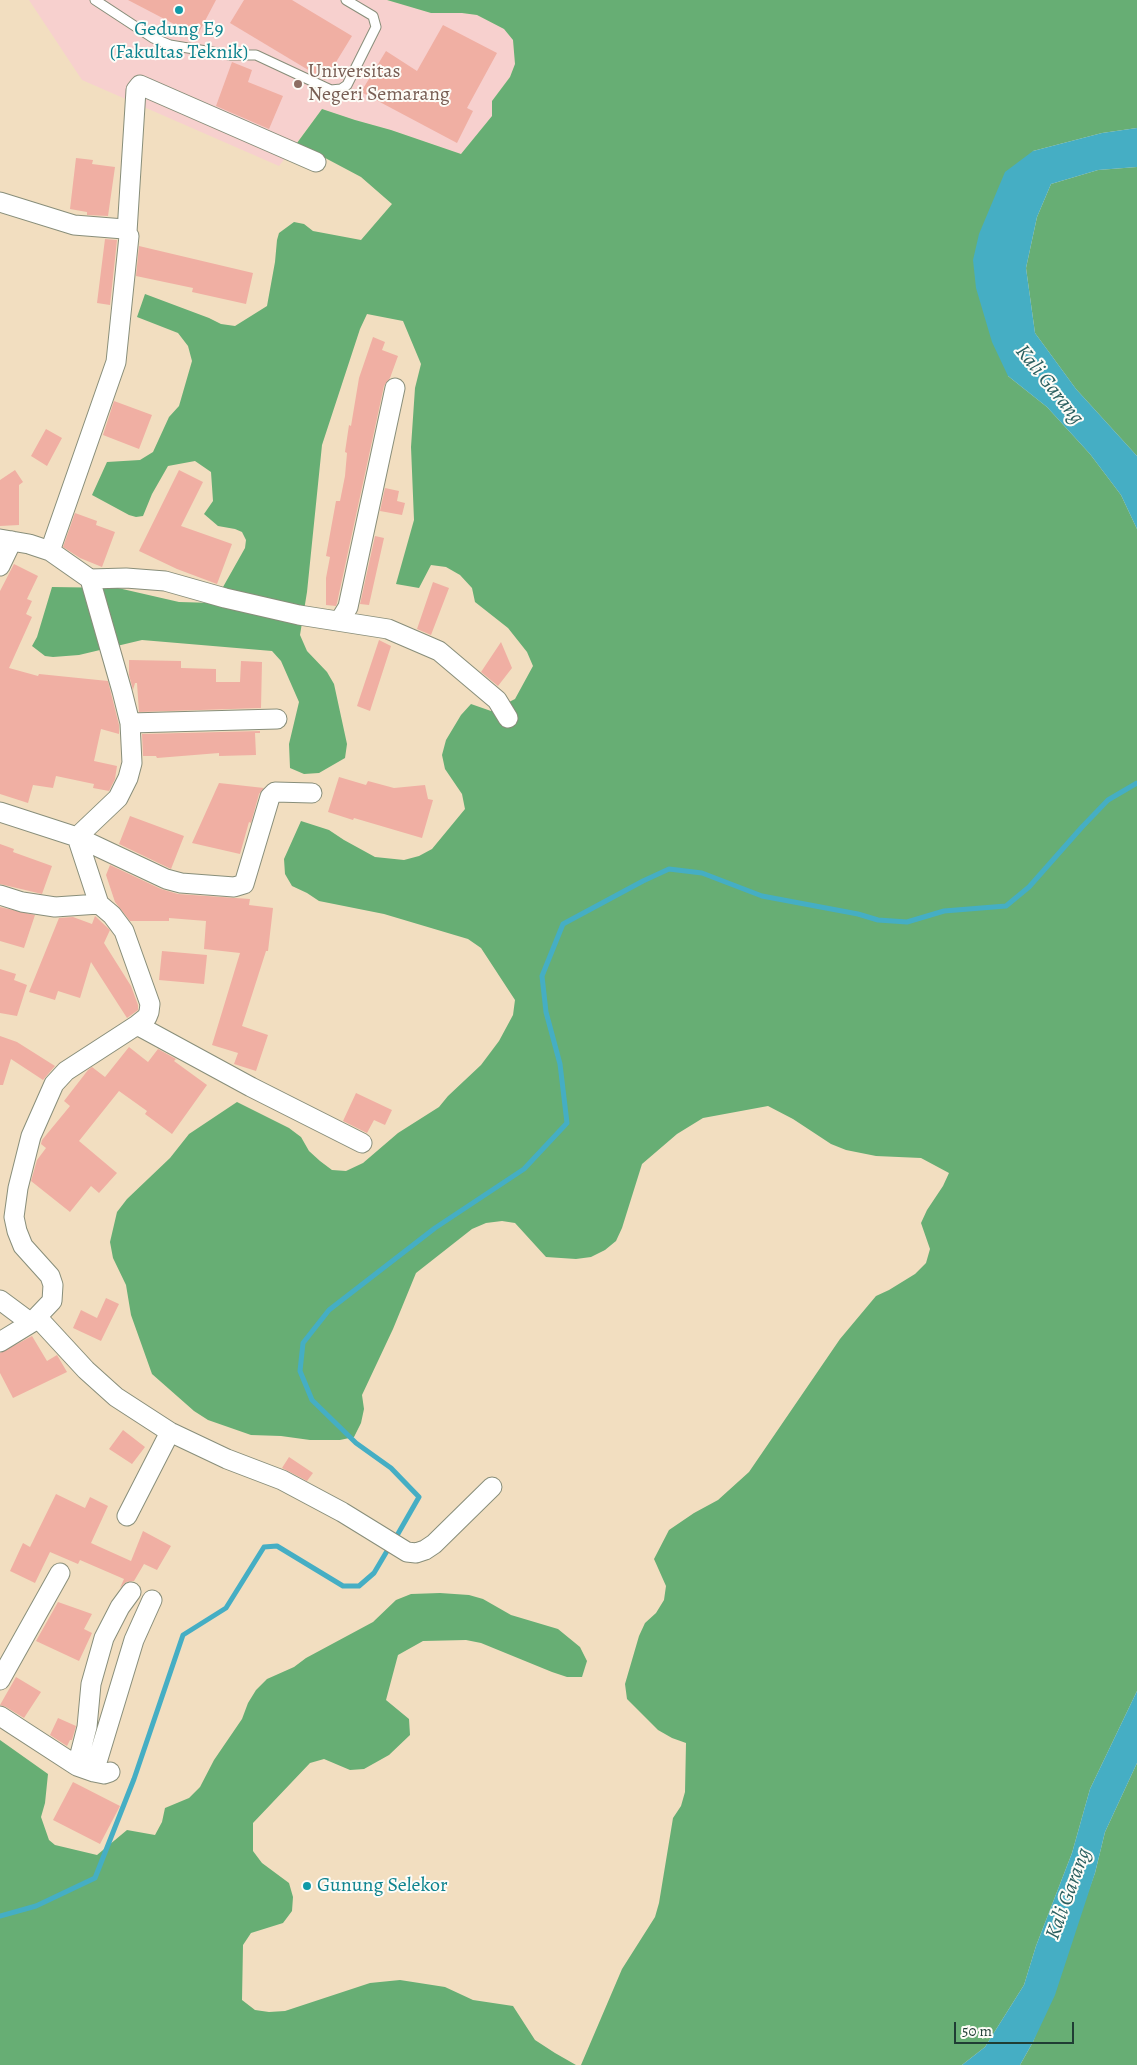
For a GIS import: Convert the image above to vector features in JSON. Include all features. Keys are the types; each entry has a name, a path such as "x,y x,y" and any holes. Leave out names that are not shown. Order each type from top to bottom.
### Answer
{"street":[{"path":"50,551 116,362 129,244 127,232 136,90 140,85 316,162"},
{"path":"0,202 74,225 124,229 127,232"},
{"path":"340,620 348,607 395,388"},
{"path":"0,566 6,540 50,551 90,579 126,578 165,581 225,598 299,615 388,629 439,652 498,700 508,718"},
{"path":"77,837 118,798 128,778 132,763 130,723 90,579"},
{"path":"130,723 277,719"},
{"path":"0,812 77,837 166,879 181,883 234,887 244,884 270,797 275,792 312,793"},
{"path":"0,1342 34,1320 52,1301 53,1285 50,1276 23,1246 14,1217 18,1188 31,1136 54,1084 66,1071 147,1017 150,1004 124,931 112,915 99,904 77,837"},
{"path":"0,896 55,907 99,904"},
{"path":"137,1025 251,1088 362,1142"},
{"path":"0,1300 34,1320 116,1397 170,1432 227,1459 282,1480 342,1512 407,1552 416,1553 426,1550 434,1544 492,1487"},
{"path":"127,1516 170,1432"},
{"path":"0,1680 60,1573"},
{"path":"94,1770 87,1727 91,1684 104,1638 120,1607 131,1592"},
{"path":"94,1770 134,1640 152,1600"},
{"path":"0,1716 94,1770"}],"lane":[{"path":"95,0 153,38 170,45 230,54 256,55 331,90 341,89 347,85 376,27 373,16 346,0"}],"shaded area":[{"name":"Universitas Negeri Semarang","path":"29,0 387,0 431,13 477,15 504,29 513,40 515,64 510,77 492,101 492,116 461,154 322,109 279,166 82,80"}],"green space":[{"path":"387,0 1137,0 1137,128 1102,133 1033,151 1008,376 1047,407 1090,454 1121,495 1137,529 1137,1691 1090,1789 1072,1853 1036,1946 1024,1985 985,2047 962,2065 581,2065 622,1969 655,1917 673,1818 681,1806 685,1792 686,1743 658,1730 627,1699 625,1684 639,1636 645,1623 656,1613 664,1600 666,1586 654,1559 669,1530 718,1500 749,1472 840,1339 876,1296 915,1274 926,1263 930,1249 921,1223 949,1173 921,1158 876,1156 846,1150 831,1144 793,1119 768,1106 703,1118 677,1134 642,1164 622,1228 616,1241 605,1250 591,1257 576,1259 546,1257 515,1223 502,1221 486,1223 472,1229 416,1273 393,1329 362,1395 364,1409 361,1423 354,1437 340,1440 310,1440 281,1436 251,1435 208,1420 194,1411 152,1374 131,1315 126,1285 113,1258 110,1242 117,1212 127,1199 170,1158 189,1134 237,1102 289,1128 301,1137 309,1151 332,1170 346,1171 363,1163 398,1133 439,1107 481,1065 499,1041 513,1015 515,1000 481,948 468,939 384,914 319,901 292,886 285,874 284,859 301,821 329,830 375,857 404,860 419,856 432,849 465,809 462,794 445,769 442,755 446,740 461,715 471,704 491,711 515,699 533,666 527,652 508,628 475,602 472,588 460,575 446,567 431,565 419,588 396,584 414,520 411,447 415,388 421,364 403,321 367,314 360,329 322,445 307,592 300,635 307,651 327,672 334,684 347,744 345,758 319,773 304,774 290,768 289,744 299,702 281,661 272,651 142,640 79,655 53,657 45,656 32,646 37,637 52,587 118,588 179,602 214,603 245,548 246,540 242,532 218,526 204,514 213,501 211,472 195,461 168,466 152,494 143,516 129,515 92,495 107,462 140,460 153,452 169,417 179,406 192,361 188,346 178,333 137,317 145,294 221,324 235,326 267,306 279,233 294,222 304,224 313,231 361,240 392,204 361,177 297,143 322,109 461,154 492,116 492,101 510,77 515,64 513,40 504,29 477,15 431,13"},
{"path":"1137,167 1137,456 1076,389 1035,333 1026,268 1037,217 1051,184 1098,170"},
{"path":"411,1594 469,1595 483,1599 511,1615 558,1629 580,1647 587,1661 582,1677 567,1677 481,1643 466,1640 423,1641 398,1655 386,1700 409,1719 410,1735 389,1755 364,1769 350,1770 324,1759 310,1763 253,1823 253,1851 262,1863 289,1883 293,1897 292,1911 283,1923 251,1933 243,1945 242,2000 255,2010 269,2012 285,2011 370,1983 400,1980 445,1987 473,2000 513,2006 535,2040 576,2065 0,2065 0,1740 48,1774 45,1803 41,1817 49,1840 55,1845 97,1855 127,1830 155,1835 162,1822 165,1808 189,1798 200,1787 214,1760 242,1719 248,1703 256,1690 267,1679 294,1667 306,1658 373,1622 396,1600"},
{"path":"1137,1763 1137,2065 1020,2065 1033,2042 1095,1873 1105,1832"}],"water":[{"name":"Kali Garang","path":"1137,128 1137,167 1098,170 1051,184 1037,217 1026,268 1035,333 1076,389 1137,456 1137,529 1121,495 1090,454 1047,407 1008,376 992,342 976,288 973,260 979,234 1005,172 1033,151 1102,133"},
{"name":"Kali Garang","path":"1137,1691 1137,1763 1105,1832 1095,1873 1055,1995 1020,2065 962,2065 985,2047 1024,1985 1036,1946 1072,1853 1090,1789"}],"building":[{"name":"Gedung E9 (Fakultas Teknik)","path":"128,0 216,0 197,36"},
{"path":"244,0 292,0 352,36 325,80 230,23"},
{"path":"443,25 497,53 467,108 473,111 457,143 361,92 386,51 417,71"},
{"path":"232,62 252,70 248,82 283,96 269,129 216,106"},
{"path":"76,158 93,160 92,164 115,167 108,216 87,215 87,212 70,209"},
{"path":"105,239 117,240 110,305 97,303"},
{"path":"139,246 253,273 246,304 192,292 193,288 136,276"},
{"path":"373,337 385,342 382,350 398,356 390,378 384,386 337,603 336,606 326,605 326,578 330,557 326,556 336,501 340,501 345,476 347,453 345,452 359,378"},
{"path":"114,401 152,415 139,449 103,435"},
{"path":"46,429 62,438 47,466 31,456"},
{"path":"15,470 23,482 19,485 19,525 0,526 0,480"},
{"path":"179,470 203,482 181,526 232,544 217,584 177,569 139,551"},
{"path":"385,488 399,491 397,501 405,503 402,515 380,511"},
{"path":"75,513 97,521 96,525 115,532 102,567 80,558 63,547"},
{"path":"375,536 384,538 369,605 360,604"},
{"path":"14,564 38,576 27,599 32,601 26,614 32,617 9,668 38,676 39,674 108,681 119,725 119,734 101,729 94,761 117,766 115,779 109,791 93,788 94,784 56,776 53,788 33,785 28,803 0,794 0,591"},
{"path":"433,582 449,588 431,635 417,629"},
{"path":"379,640 391,646 370,711 357,706"},
{"path":"501,642 512,668 498,686 481,672"},
{"path":"129,660 181,661 181,668 216,669 216,682 240,682 241,661 262,662 261,708 139,712 137,683 135,683 133,690 129,675"},
{"path":"260,731 260,733 255,733 256,755 219,756 219,753 157,758 156,756 143,756 142,734"},
{"path":"339,777 366,785 368,781 394,788 425,785 428,799 433,800 422,838 328,812"},
{"path":"219,783 264,788 259,794 240,854 192,843"},
{"path":"130,816 184,836 171,869 119,844"},
{"path":"0,844 14,849 13,852 52,866 42,894 0,884"},
{"path":"110,865 161,889 178,894 250,899 249,905 273,908 268,951 266,951 242,1026 268,1035 256,1071 234,1064 238,1053 212,1045 240,953 204,949 206,921 169,918 169,921 130,921 115,902 106,875"},
{"path":"0,907 35,915 24,948 0,941"},
{"path":"95,916 110,930 104,943 131,986 138,1005 138,1010 127,1018 91,962 80,998 58,991 55,1000 29,992 59,918 73,917 92,924"},
{"path":"162,951 207,955 204,984 159,980"},
{"path":"0,969 16,974 14,980 27,985 17,1016 0,1013"},
{"path":"0,1036 17,1042 55,1066 43,1080 11,1059 3,1085 0,1085"},
{"path":"129,1047 148,1062 158,1049 176,1059 174,1061 207,1085 172,1134 145,1114 147,1111 119,1091 79,1141 117,1173 99,1193 91,1186 70,1212 31,1181 37,1160 46,1148 41,1144 42,1140 70,1106 64,1101 88,1070 92,1067 105,1077"},
{"path":"356,1093 392,1110 385,1125 374,1120 367,1133 343,1121"},
{"path":"106,1298 119,1304 101,1341 73,1328 81,1310 97,1318"},
{"path":"32,1336 47,1361 57,1355 67,1372 13,1398 0,1373 0,1353"},
{"path":"123,1430 145,1447 132,1464 109,1449"},
{"path":"289,1457 313,1473 307,1481 282,1468"},
{"path":"56,1494 85,1508 90,1497 108,1506 91,1543 131,1561 143,1531 171,1546 157,1570 144,1564 134,1581 126,1582 120,1588 124,1579 80,1560 78,1564 50,1552 35,1583 10,1571 23,1543 30,1547"},
{"path":"58,1602 92,1614 84,1629 92,1633 79,1661 36,1641"},
{"path":"16,1677 41,1692 24,1718 0,1705"},
{"path":"58,1718 76,1726 72,1740 70,1740 67,1746 50,1735"},
{"path":"73,1782 120,1806 100,1844 53,1820"}],"waterway":[{"path":"395,1539 419,1497 391,1468 356,1443 312,1400 300,1371 303,1343 329,1310 435,1228 524,1169 567,1123 560,1064 546,1012 542,976 563,924 669,869 702,873 762,896 858,914 878,920 907,922 944,911 1006,906 1029,887 1108,800 1137,783"},
{"path":"0,1916 36,1906 95,1878 134,1779 183,1635 226,1608 264,1547 277,1546 343,1586 359,1586 374,1573 390,1546"}],"place":[{"name":"Gedung E9 (Fakultas Teknik)","path":"179,10"},
{"name":"Universitas Negeri Semarang","path":"298,84"},
{"name":"Gunung Selekor","path":"307,1886"}]}
